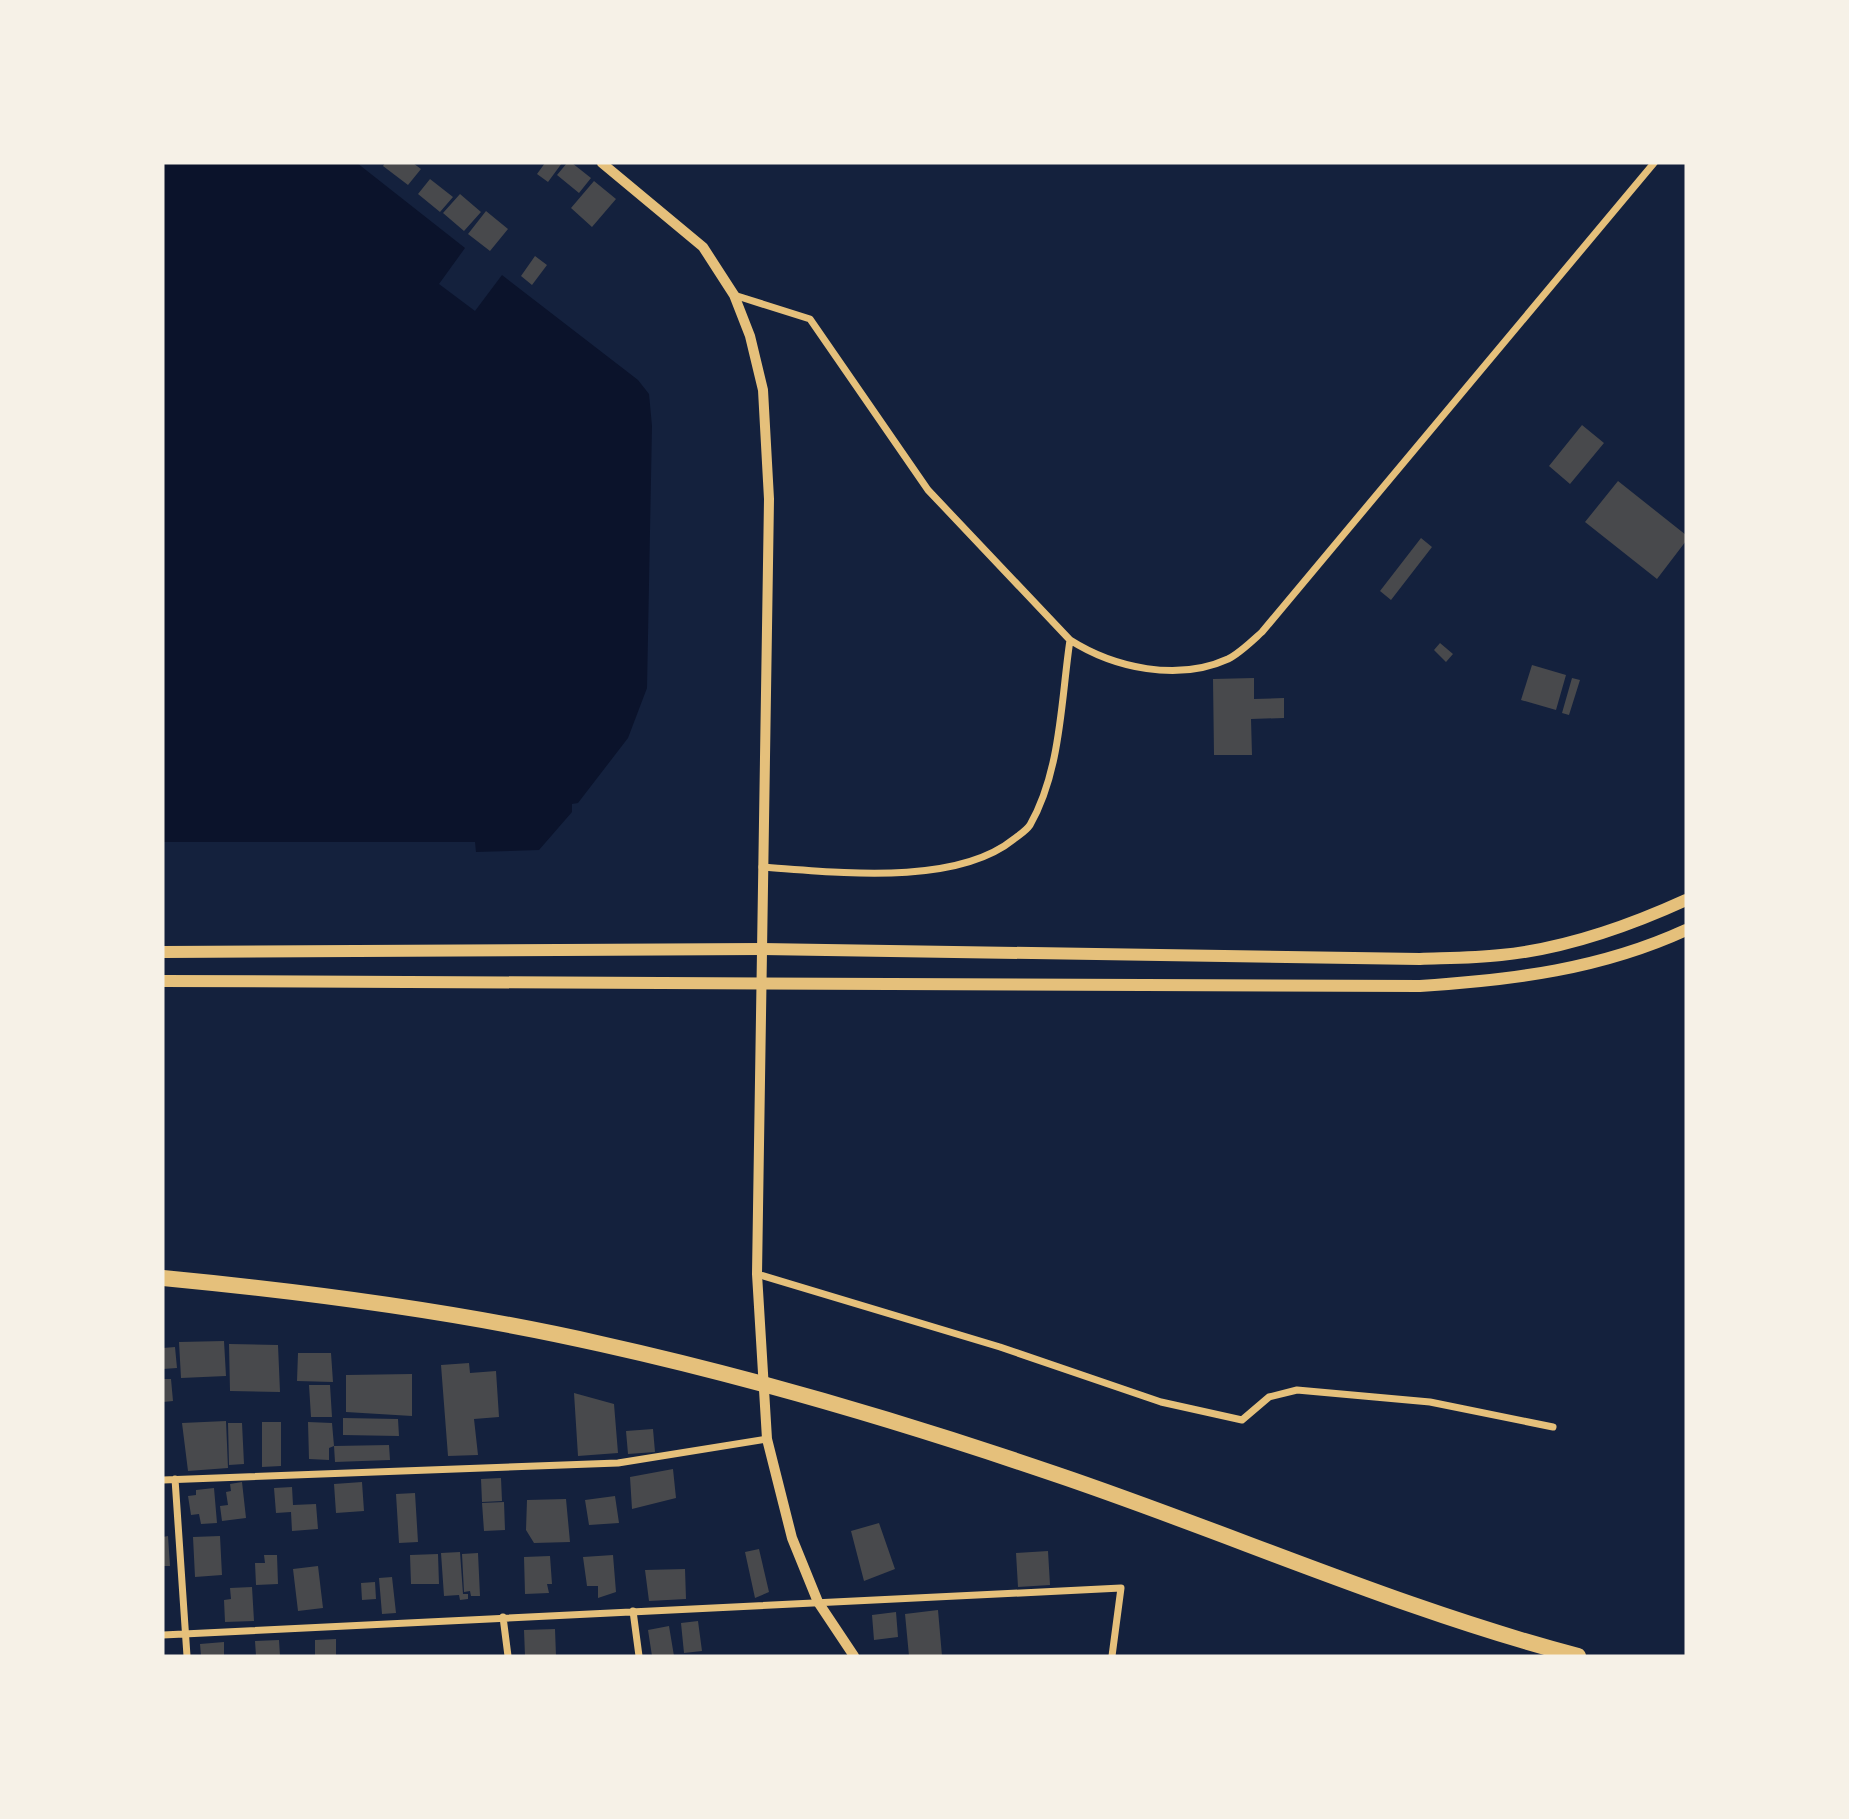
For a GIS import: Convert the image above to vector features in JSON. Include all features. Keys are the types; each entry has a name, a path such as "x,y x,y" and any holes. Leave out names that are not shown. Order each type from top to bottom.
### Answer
{"highway":[{"path":"163,1278 477,1319 600,1343 719,1373 933,1433 1045,1470 1418,1607 1578,1656"}],"main road":[{"path":"163,952 762,949 1420,959 1502,955 1580,939 1649,917 1686,900"},
{"path":"163,981 1420,986 1509,981 1586,966 1659,942 1686,930"}],"street":[{"path":"602,163 703,247 734,295 750,336 762,390 769,499 757,1275 767,1439 792,1538 818,1602 849,1654"},
{"path":"734,295 810,319 928,490 1070,640 1085,649 1161,671 1204,667 1230,658 1262,632 1654,163"},
{"path":"762,867 855,873 956,868 996,854 1029,827 1052,769 1070,640"},
{"path":"757,1275 1000,1347 1161,1402 1242,1420 1256,1404 1269,1397 1297,1390 1430,1402 1553,1427"},
{"path":"163,1480 618,1463 767,1439"},
{"path":"175,1479 187,1656"},
{"path":"163,1635 1121,1588 1112,1656"},
{"path":"633,1612 639,1656"},
{"path":"503,1617 508,1656"}],"water":[{"path":"163,163 357,163 465,248 439,284 475,311 502,275 638,380 649,394 652,426 647,688 628,738 578,803 572,804 572,812 539,850 476,852 475,842 163,842"}],"building":[{"path":"385,163 413,163 421,169 408,185 383,166"},
{"path":"545,163 562,163 548,182 537,174"},
{"path":"567,163 572,163 591,178 579,193 557,175"},
{"path":"430,179 453,197 440,212 418,194"},
{"path":"594,181 616,199 592,227 571,208"},
{"path":"460,194 481,212 464,231 443,213"},
{"path":"486,211 508,229 490,251 468,234"},
{"path":"535,256 547,265 532,285 521,276"},
{"path":"1582,425 1604,443 1570,484 1549,466"},
{"path":"1618,481 1686,535 1686,541 1657,579 1585,522"},
{"path":"1421,538 1432,547 1391,600 1380,591"},
{"path":"1440,643 1453,654 1446,662 1434,650"},
{"path":"1532,665 1566,675 1556,710 1521,700"},
{"path":"1254,678 1254,699 1284,698 1284,718 1251,719 1252,755 1214,755 1213,679"},
{"path":"1572,678 1580,680 1569,715 1562,713"},
{"path":"224,1341 226,1376 181,1378 179,1342"},
{"path":"229,1344 278,1345 280,1392 230,1391"},
{"path":"175,1347 177,1368 163,1369 163,1348"},
{"path":"298,1353 331,1353 333,1382 297,1381"},
{"path":"469,1363 470,1373 496,1371 499,1417 474,1419 478,1455 448,1456 441,1365"},
{"path":"412,1374 412,1416 346,1412 346,1375"},
{"path":"163,1379 171,1379 173,1401 163,1402"},
{"path":"309,1385 330,1385 332,1417 311,1417"},
{"path":"574,1393 614,1404 618,1453 578,1456"},
{"path":"343,1418 398,1419 399,1436 343,1435"},
{"path":"226,1421 228,1468 188,1471 182,1423"},
{"path":"262,1422 281,1422 281,1466 262,1467"},
{"path":"308,1422 332,1423 334,1446 329,1448 329,1460 309,1459"},
{"path":"228,1423 242,1423 244,1464 229,1465"},
{"path":"653,1429 655,1452 628,1454 626,1431"},
{"path":"389,1445 390,1460 335,1462 334,1446"},
{"path":"673,1469 676,1498 632,1509 630,1477"},
{"path":"501,1478 502,1501 482,1502 481,1479"},
{"path":"242,1482 246,1518 222,1521 220,1506 228,1505 226,1492 231,1491 230,1484"},
{"path":"362,1482 364,1511 336,1513 334,1484"},
{"path":"292,1487 293,1505 316,1504 318,1529 292,1531 291,1512 276,1513 274,1488"},
{"path":"214,1488 217,1523 201,1524 199,1514 191,1515 188,1496 196,1495 196,1490"},
{"path":"415,1493 418,1542 399,1543 396,1494"},
{"path":"615,1496 619,1523 589,1525 585,1500"},
{"path":"566,1499 570,1542 534,1543 526,1530 527,1500"},
{"path":"504,1502 505,1530 484,1531 482,1503"},
{"path":"879,1523 895,1569 864,1581 851,1531"},
{"path":"168,1536 170,1566 163,1566 163,1537"},
{"path":"220,1536 222,1575 195,1577 193,1537"},
{"path":"759,1549 769,1592 755,1598 745,1552"},
{"path":"1048,1551 1050,1585 1018,1587 1016,1553"},
{"path":"460,1552 463,1594 468,1594 468,1599 460,1600 459,1595 444,1596 441,1553"},
{"path":"478,1553 480,1596 471,1596 470,1591 464,1592 462,1554"},
{"path":"438,1554 439,1584 411,1584 410,1555"},
{"path":"264,1555 277,1555 278,1584 256,1585 255,1563 265,1563"},
{"path":"613,1555 616,1592 598,1598 598,1586 587,1586 583,1557"},
{"path":"550,1556 552,1584 547,1584 549,1593 525,1594 524,1557"},
{"path":"318,1566 323,1608 298,1611 293,1569"},
{"path":"685,1569 686,1599 649,1601 645,1570"},
{"path":"392,1577 396,1613 382,1614 379,1578"},
{"path":"375,1582 376,1599 362,1600 361,1583"},
{"path":"252,1587 254,1621 225,1622 224,1600 231,1599 230,1588"},
{"path":"938,1610 942,1656 909,1656 905,1614"},
{"path":"896,1612 898,1637 874,1640 872,1615"},
{"path":"698,1621 702,1651 684,1653 681,1623"},
{"path":"669,1626 674,1656 652,1656 648,1630"},
{"path":"555,1629 556,1656 525,1656 524,1630"},
{"path":"336,1639 336,1656 315,1656 315,1640"},
{"path":"279,1640 280,1656 256,1656 255,1641"},
{"path":"224,1642 224,1656 201,1656 200,1644"}]}
